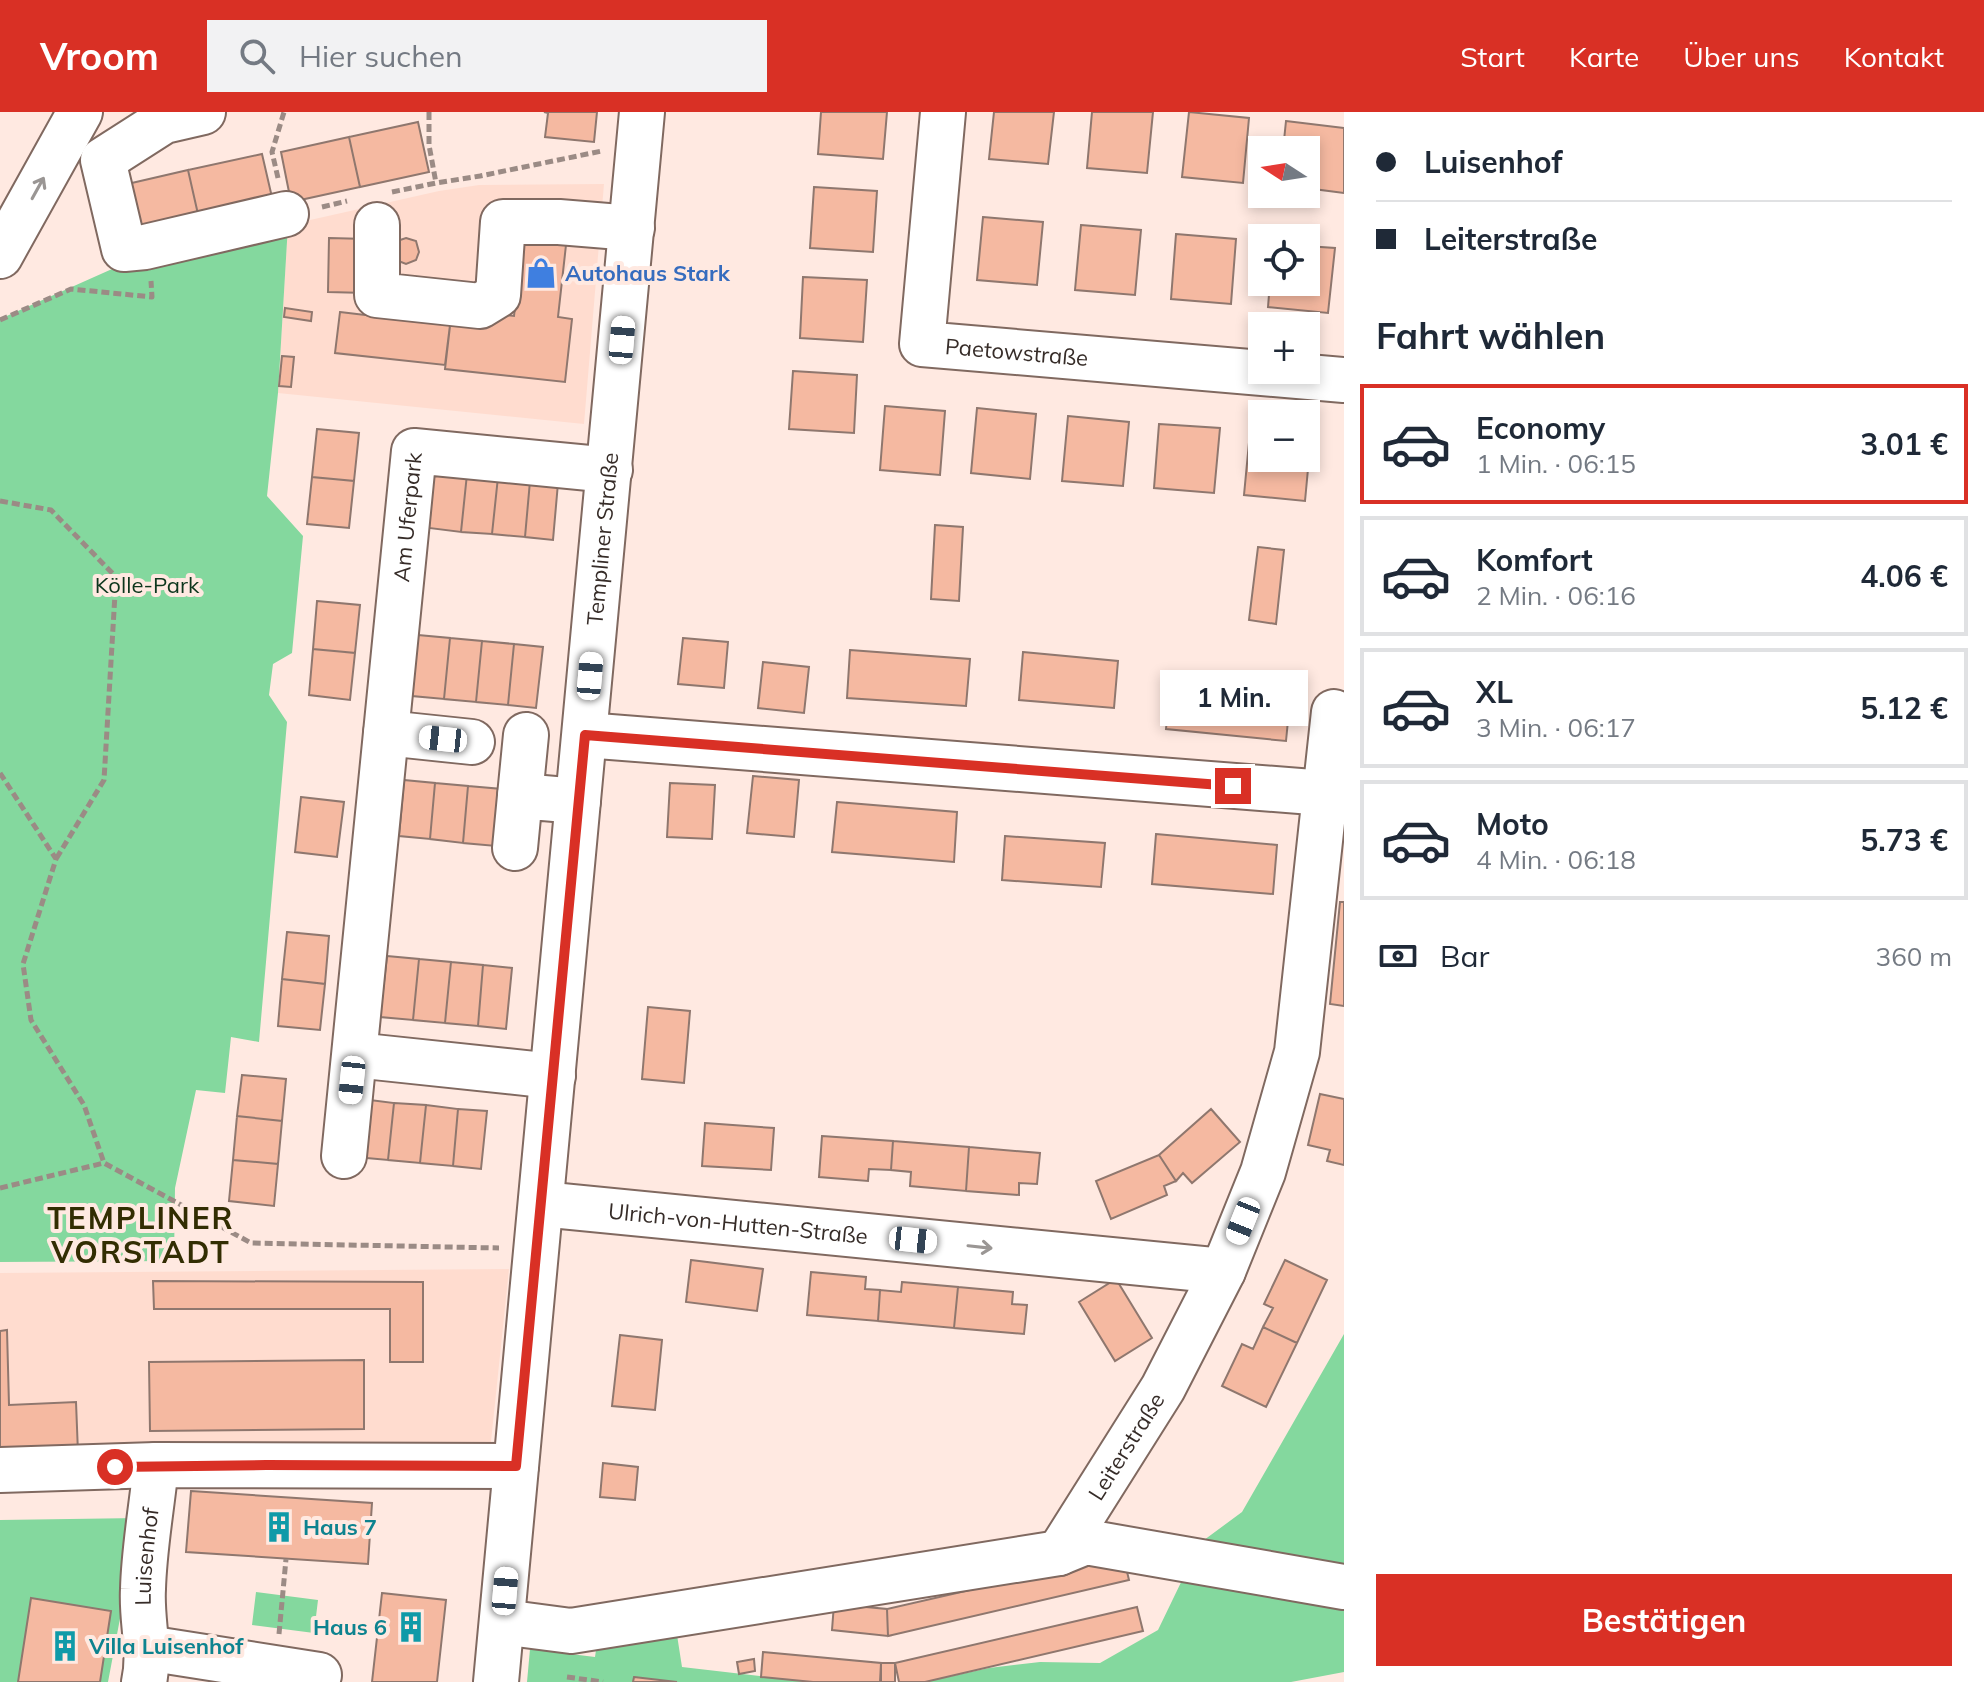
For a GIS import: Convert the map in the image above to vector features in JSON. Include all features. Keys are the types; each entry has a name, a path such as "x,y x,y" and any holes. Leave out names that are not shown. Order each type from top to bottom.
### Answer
{"street":[{"path":"0,256 80,112"},
{"path":"203,112 164,121 103,160 124,249 145,247 286,214"},
{"name":"Templiner Straße","path":"496,1682 642,112"},
{"name":"Paetowstraße","path":"943,112 922,344 1344,380"},
{"path":"377,205 377,295 480,306 498,295 503,222 559,222 632,228"},
{"name":"Am Uferpark","path":"344,1156 414,451 610,470"},
{"name":"Leiterstraße","path":"1059,1553 1163,1388 1223,1271 1263,1172 1297,1052 1334,712"},
{"path":"386,733 472,742"},
{"path":"515,848 526,735"},
{"path":"585,735 1325,793"},
{"path":"520,796 578,801"},
{"path":"355,1055 553,1076"},
{"name":"Ulrich-von-Hutten-Straße","path":"541,1204 1223,1271"},
{"path":"0,1470 156,1465 516,1466"},
{"name":"Luisenhof","path":"156,1465 143,1590 146,1665 276,1669 319,1675"},
{"path":"502,1622 571,1631 1059,1553 1086,1542 1344,1587"}],"path":[{"path":"284,112 272,152 286,214 377,205 436,183 607,150 639,155"},
{"path":"429,112 429,145 436,183"},
{"path":"0,320 71,289 152,297 150,272"},
{"path":"0,501 51,510 116,577 104,780 56,859 23,964 31,1020 84,1105 104,1163"},
{"path":"0,773 56,859"},
{"path":"0,1188 104,1163 251,1243 484,1248"},
{"path":"276,1669 286,1559"},
{"path":"567,1677 603,1682"}],"shaded area":[{"path":"604,184 584,424 278,393 288,225 479,185"},
{"path":"509,1269 490,1451 0,1462 0,1273"}],"green space":[{"name":"Kölle-Park","path":"288,225 278,393 267,496 303,536 292,653 273,664 269,695 287,722 259,1042 231,1037 225,1093 196,1090 175,1188 174,1261 0,1262 0,319 130,261"},
{"path":"1344,1334 1344,1672 1291,1682 925,1682 989,1668 1040,1662 1100,1663 1158,1630 1200,1543 1242,1512"},
{"path":"139,1518 108,1682 0,1682 0,1520"},
{"path":"256,1592 318,1600 314,1633 252,1625"},
{"path":"677,1635 682,1667 813,1682 527,1682 530,1649 595,1657 596,1650"}],"building":[{"path":"544,112 597,112 594,142 545,137 548,113"},
{"path":"821,112 887,112 883,159 818,154"},
{"path":"994,112 1054,112 1048,164 989,159"},
{"path":"1092,112 1153,112 1147,173 1087,168"},
{"path":"1189,112 1249,118 1243,183 1182,177"},
{"path":"1286,121 1344,128 1344,193 1320,190 1320,136 1284,136"},
{"path":"418,122 429,172 360,187 349,137"},
{"path":"349,137 360,187 291,202 281,152"},
{"path":"262,154 274,206 200,223 188,170"},
{"path":"188,170 200,223 135,237 123,185"},
{"path":"814,187 877,191 873,252 810,248"},
{"path":"983,217 1043,222 1037,285 977,280"},
{"path":"1081,225 1141,230 1135,295 1075,290"},
{"name":"Autohaus Stark","path":"524,231 567,236 558,317 572,319 565,382 445,369 452,309 514,316"},
{"path":"1176,234 1236,239 1231,304 1171,299"},
{"path":"329,238 367,239 366,293 328,292"},
{"path":"406,238 416,241 419,252 416,260 406,264 396,260 397,241"},
{"path":"1320,247 1335,248 1328,313 1268,307 1269,296 1320,296"},
{"path":"803,277 867,280 863,342 800,338"},
{"path":"285,308 312,312 311,321 284,317"},
{"path":"340,312 450,325 445,365 335,353"},
{"path":"282,356 294,357 291,387 279,386"},
{"path":"793,371 857,375 854,433 789,429"},
{"path":"885,406 945,411 940,475 880,470"},
{"path":"977,408 1036,414 1030,479 971,473"},
{"path":"1068,416 1129,422 1123,486 1062,481"},
{"path":"1159,424 1220,428 1214,493 1154,488"},
{"path":"317,429 359,433 354,481 312,477"},
{"path":"1248,453 1248,472 1308,472 1305,501 1244,495"},
{"path":"434,471 467,474 461,532 429,528"},
{"path":"467,474 498,477 492,534 461,532"},
{"path":"312,477 354,481 349,528 307,524"},
{"path":"498,477 530,481 525,537 492,534"},
{"path":"530,481 558,483 553,540 525,537"},
{"path":"935,525 963,527 959,601 931,599"},
{"path":"1258,547 1284,550 1276,624 1249,620"},
{"path":"317,601 360,605 355,653 313,649"},
{"path":"418,635 450,638 444,699 412,696"},
{"path":"450,638 482,641 476,702 444,699"},
{"path":"683,638 728,642 724,688 678,684"},
{"path":"482,641 514,644 508,705 476,702"},
{"path":"514,644 543,647 536,708 508,705"},
{"path":"313,649 355,653 350,700 309,695"},
{"path":"850,650 970,659 966,706 847,698"},
{"path":"1023,652 1118,661 1114,708 1019,700"},
{"path":"763,662 809,667 804,713 758,708"},
{"path":"1171,678 1291,690 1286,741 1166,729"},
{"path":"753,776 799,780 794,837 747,833"},
{"path":"404,780 435,783 430,839 399,836"},
{"path":"435,783 468,786 463,843 430,839"},
{"path":"670,783 715,785 712,839 667,837"},
{"path":"468,786 502,789 496,846 463,843"},
{"path":"301,797 344,802 337,857 295,852"},
{"path":"837,802 957,812 954,862 832,852"},
{"path":"1156,834 1277,845 1273,894 1152,884"},
{"path":"1005,836 1105,843 1101,887 1002,880"},
{"path":"1340,902 1344,902 1344,1006 1330,1004"},
{"path":"287,932 329,936 325,984 282,979"},
{"path":"387,956 419,959 413,1020 380,1017"},
{"path":"419,959 451,962 445,1023 413,1020"},
{"path":"451,962 483,965 478,1026 445,1023"},
{"path":"483,965 512,968 506,1029 478,1026"},
{"path":"282,979 325,984 320,1030 278,1026"},
{"path":"648,1007 690,1011 684,1083 642,1079"},
{"path":"242,1075 286,1079 282,1121 237,1116"},
{"path":"1320,1094 1344,1099 1344,1165 1327,1161 1330,1150 1308,1145"},
{"path":"362,1099 394,1103 388,1160 356,1157"},
{"path":"394,1103 426,1105 420,1163 388,1160"},
{"path":"426,1105 458,1109 453,1166 420,1163"},
{"path":"458,1109 487,1111 481,1169 453,1166"},
{"path":"1211,1109 1240,1142 1192,1183 1183,1173 1176,1181 1159,1155"},
{"path":"237,1116 282,1121 278,1164 233,1160"},
{"path":"705,1123 774,1128 771,1170 702,1166"},
{"path":"822,1136 893,1141 891,1170 869,1169 868,1181 819,1177"},
{"path":"893,1141 969,1147 966,1191 910,1186 911,1172 891,1170"},
{"path":"969,1147 1040,1153 1037,1184 1019,1183 1019,1195 966,1191"},
{"path":"1159,1155 1176,1181 1164,1186 1167,1195 1111,1219 1096,1181"},
{"path":"233,1160 278,1164 274,1206 229,1201"},
{"path":"691,1260 763,1269 757,1311 686,1302"},
{"path":"1285,1260 1327,1280 1297,1343 1263,1327 1273,1308 1264,1304"},
{"path":"811,1272 866,1277 865,1289 880,1290 878,1321 807,1315"},
{"path":"1116,1279 1152,1338 1115,1361 1079,1302"},
{"path":"153,1281 423,1282 423,1362 390,1362 390,1309 154,1309"},
{"path":"902,1282 958,1287 954,1328 878,1321 880,1290 901,1292"},
{"path":"958,1287 1013,1292 1012,1304 1027,1305 1024,1334 954,1328"},
{"path":"1263,1327 1297,1343 1266,1407 1222,1386 1242,1344 1253,1349"},
{"path":"7,1330 9,1405 76,1402 78,1453 0,1456 0,1331"},
{"path":"620,1335 662,1340 655,1410 612,1406"},
{"path":"364,1360 364,1429 150,1431 149,1362"},
{"path":"603,1463 638,1467 635,1500 600,1497"},
{"name":"Haus 7","path":"191,1491 372,1503 368,1564 186,1552"},
{"path":"1123,1555 1129,1580 888,1636 887,1609"},
{"name":"Haus 6","path":"382,1593 446,1600 437,1682 372,1682"},
{"name":"Villa Luisenhof","path":"31,1598 111,1611 100,1682 18,1682"},
{"path":"834,1604 887,1609 888,1636 832,1630"},
{"path":"1137,1607 1143,1631 925,1682 899,1682 895,1663"},
{"path":"763,1652 881,1663 880,1682 813,1682 761,1677"},
{"path":"754,1659 755,1671 739,1674 737,1662"},
{"path":"881,1663 895,1663 895,1682 881,1682"},
{"path":"634,1677 677,1682 633,1682"}],"place":[{"name":"Autohaus Stark","path":"541,273"},
{"name":"Haus 7","path":"279,1527"},
{"name":"Haus 6","path":"411,1627"},
{"name":"Villa Luisenhof","path":"65,1646"}],"district":[{"name":"TEMPLINER VORSTADT","path":"141,1235"}],"route":[{"path":"115,1467 516,1466 585,735 1233,786"}]}
